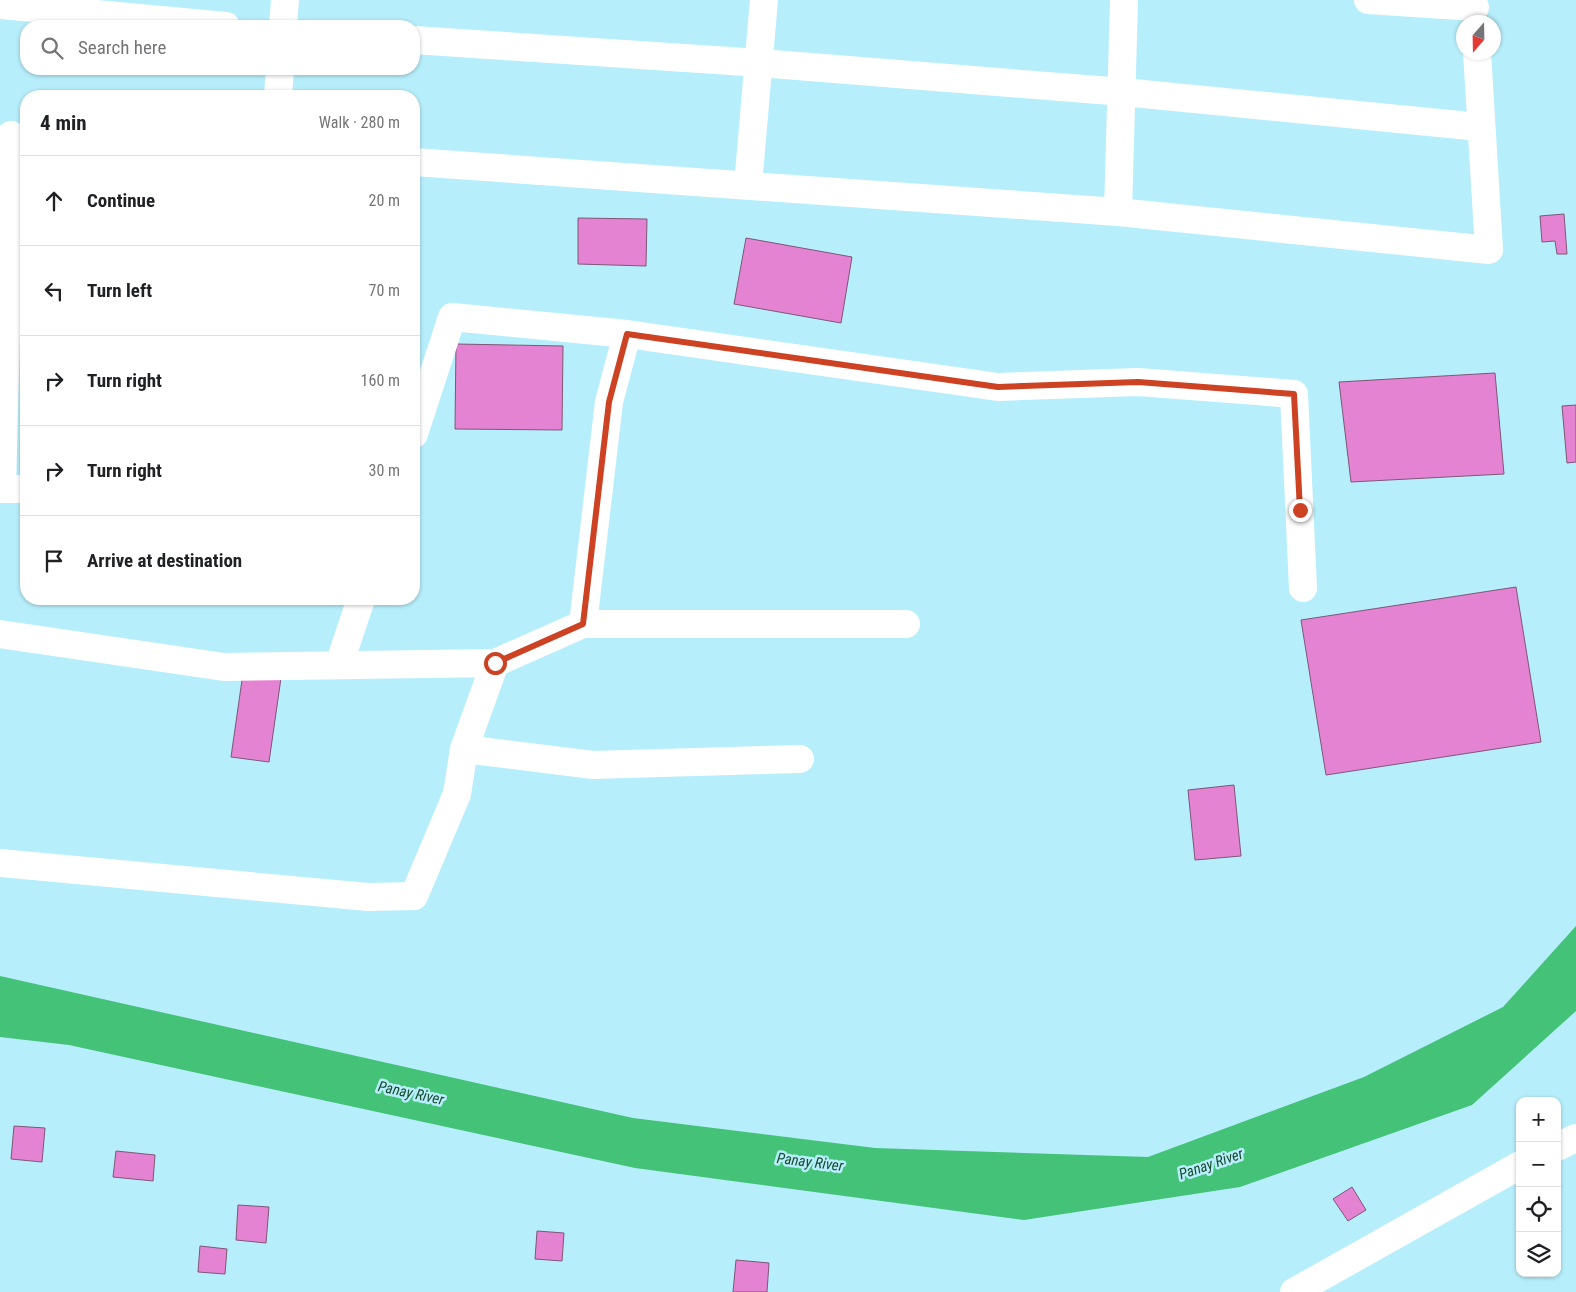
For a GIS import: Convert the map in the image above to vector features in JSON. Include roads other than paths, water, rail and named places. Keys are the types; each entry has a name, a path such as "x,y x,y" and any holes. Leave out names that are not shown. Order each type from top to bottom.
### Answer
{"street":[{"path":"283,20 285,0"},
{"path":"748,185 764,0"},
{"path":"1118,212 1123,92 1124,0"},
{"path":"1368,0 1475,10"},
{"path":"0,5 161,20"},
{"path":"420,40 760,63 1123,92 1480,126"},
{"path":"420,162 1118,212 1489,250 1477,60"},
{"path":"278,90 280,75"},
{"path":"10,489 12,135"},
{"path":"420,416 452,317 627,334 998,387 1138,382 1294,394 1303,588"},
{"path":"583,624 609,402 627,334"},
{"path":"339,666 359,605"},
{"path":"0,634 224,667 339,666 495,663 583,624 906,624"},
{"path":"0,863 368,897 414,896 456,794 464,749 495,663"},
{"path":"464,749 593,765 800,759"},
{"path":"1561,1145 1576,1138"},
{"path":"1294,1292 1516,1167"}],"water":[{"name":"Panay River","path":"1576,926 1576,1011 1472,1105 1240,1187 1024,1220 635,1168 69,1045 0,1037 0,976 633,1118 875,1148 1148,1157 1364,1077 1503,1007"}]}
